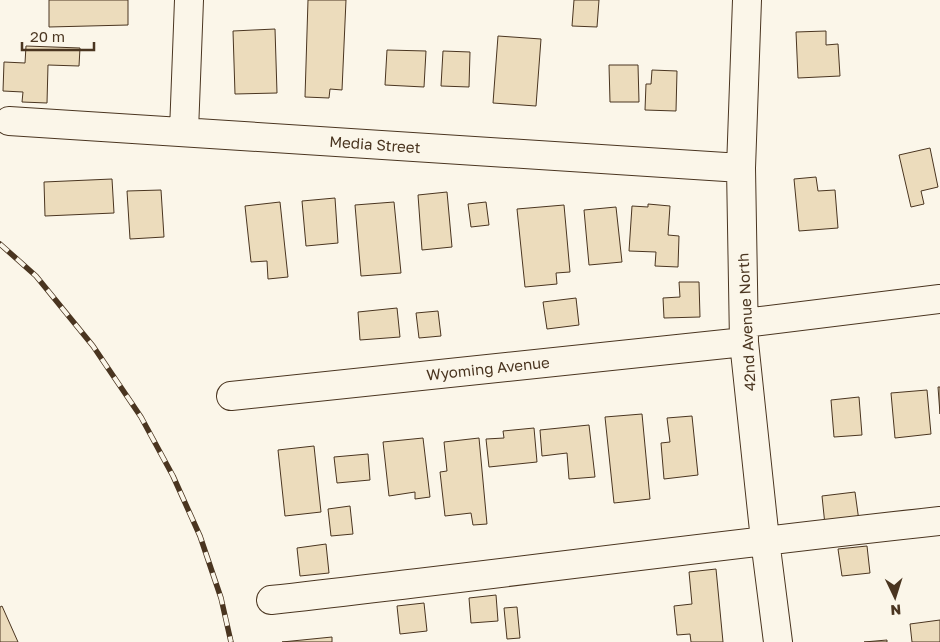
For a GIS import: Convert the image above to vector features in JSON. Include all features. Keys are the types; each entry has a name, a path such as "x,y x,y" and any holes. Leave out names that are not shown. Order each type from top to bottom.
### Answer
{"street":[{"path":"184,131 189,0"},
{"name":"42nd Avenue North","path":"747,0 741,168 744,332 765,540 778,642"},
{"name":"Media Street","path":"9,121 741,168"},
{"name":"Wyoming Avenue","path":"231,396 744,332 940,299"},
{"path":"271,600 506,573 765,540 940,521"}],"building":[{"path":"49,0 128,0 128,25 49,27"},
{"path":"308,0 346,0 342,90 330,89 329,98 305,97"},
{"path":"574,0 599,0 597,27 572,26"},
{"path":"275,29 277,93 235,94 233,31"},
{"path":"826,31 826,45 838,44 840,76 798,78 796,32"},
{"path":"498,36 541,39 536,106 493,103"},
{"path":"26,46 80,48 79,66 48,65 47,103 22,102 23,92 3,91 4,62 25,63"},
{"path":"387,50 426,51 424,87 385,85"},
{"path":"443,51 470,52 469,87 441,86"},
{"path":"609,65 638,65 639,102 610,102"},
{"path":"652,70 677,71 676,111 645,110 646,84 651,84"},
{"path":"930,148 938,187 921,191 924,204 911,207 899,155"},
{"path":"816,177 818,191 835,190 838,228 799,231 794,179"},
{"path":"112,179 114,213 45,216 44,182"},
{"path":"161,190 164,237 130,239 127,191"},
{"path":"447,192 452,247 422,250 418,195"},
{"path":"335,198 338,243 306,246 302,201"},
{"path":"280,202 288,277 268,279 267,261 251,262 245,206"},
{"path":"394,202 401,273 361,276 355,205"},
{"path":"486,202 489,225 471,227 468,204"},
{"path":"648,204 670,206 668,235 679,236 678,267 655,266 656,252 629,251 632,206 648,207"},
{"path":"564,205 570,272 556,273 557,284 525,287 517,209"},
{"path":"616,207 622,262 589,265 584,210"},
{"path":"679,282 699,282 700,317 664,318 663,298 680,297"},
{"path":"576,298 579,325 547,329 543,302"},
{"path":"397,308 400,337 360,340 358,312"},
{"path":"438,311 441,336 419,338 416,313"},
{"path":"938,387 940,387 940,414"},
{"path":"927,390 931,434 895,438 891,393"},
{"path":"859,397 862,435 834,437 831,400"},
{"path":"642,414 650,499 614,503 605,417"},
{"path":"692,416 698,475 664,479 661,443 670,442 667,418"},
{"path":"589,425 595,477 569,479 567,453 542,456 540,430"},
{"path":"534,428 537,462 489,467 486,439 504,438 503,431"},
{"path":"423,438 430,497 415,499 415,492 389,496 383,442"},
{"path":"479,438 487,524 473,525 471,513 445,516 440,472 447,471 444,442"},
{"path":"314,446 321,512 285,516 278,450"},
{"path":"368,454 370,480 337,483 334,457"},
{"path":"855,492 859,521 825,525 822,496"},
{"path":"350,506 353,534 331,536 328,509"},
{"path":"326,544 329,573 300,576 297,548"},
{"path":"867,546 870,573 842,576 838,549"},
{"path":"716,569 723,642 691,642 690,634 677,635 674,606 692,604 689,572"},
{"path":"496,595 498,621 471,623 469,598"},
{"path":"424,603 427,631 400,634 397,606"},
{"path":"2,606 18,642 0,642 0,607"},
{"path":"517,607 520,638 507,639 504,608"},
{"path":"940,620 940,642 912,642 910,624"},
{"path":"332,637 332,642 282,642"},
{"path":"887,640 887,642 864,642"}],"railway":[{"path":"0,244 36,276 93,346 141,417 173,476 200,536 221,598 231,642"}]}
